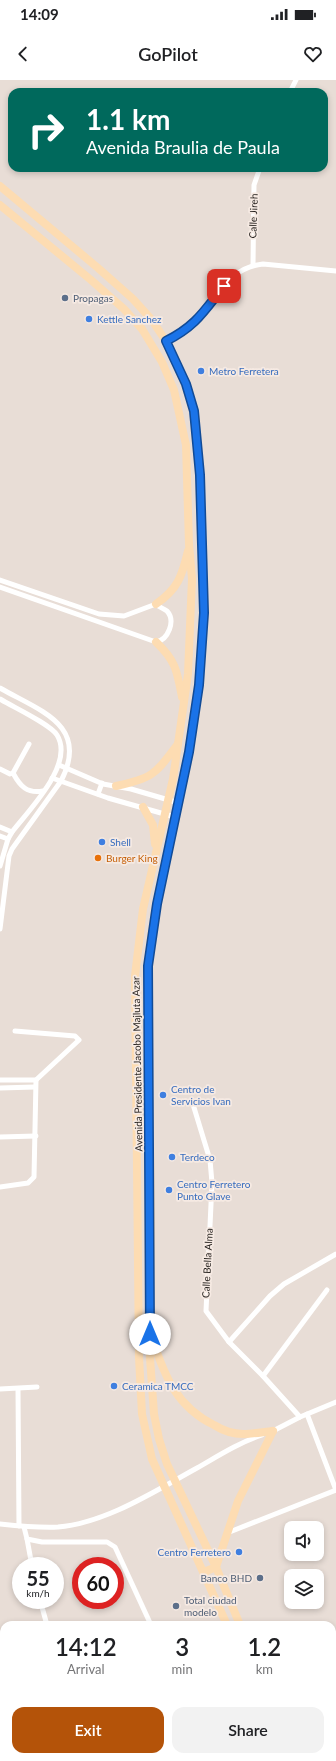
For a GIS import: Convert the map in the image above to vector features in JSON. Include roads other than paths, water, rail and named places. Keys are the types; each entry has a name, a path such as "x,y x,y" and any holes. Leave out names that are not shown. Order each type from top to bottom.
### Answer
{"main road":[{"name":"Avenida Presidente Jacobo Majluta Azar","path":"0,186 133,299 151,319 166,341 186,384 194,411 200,475 204,613 199,685 189,752 151,936 148,984 151,1226 151,1388 159,1439 167,1464 216,1567 238,1621"},
{"name":"Avenida Presidente Jacobo Majluta Azar","path":"0,205 67,259 124,309 142,329 162,362 174,390 186,444 189,544 192,579 188,674 183,703 179,743 140,927 136,976 139,1357 142,1414 156,1471 204,1572 225,1621"},
{"path":"156,604 175,589 182,574 189,544"},
{"path":"156,642 169,654 173,661 178,673 183,703"},
{"path":"116,786 138,781 154,773 179,743"},
{"path":"143,807 153,825 155,853"},
{"path":"150,1334 164,1374 171,1387 186,1405 206,1421 225,1431 242,1434 273,1431"},
{"path":"204,1572 216,1567 245,1485 273,1431"}],"street":[{"name":"Calle Jireh","path":"253,265 254,186 259,172"},
{"path":"166,341 179,334 195,322 233,276 253,265 263,264 292,266 336,271"},
{"path":"0,580 99,614 124,616 156,604 167,612 171,619 171,625 164,638 156,642 0,587"},
{"path":"0,688 49,716 60,724 65,731 70,746 70,760 61,781 12,849 9,856 0,929"},
{"path":"0,699 46,726 56,734 61,747 59,765 43,791 12,832 0,866"},
{"path":"13,773 29,744"},
{"path":"59,765 102,783 179,803"},
{"path":"0,769 10,774 13,773"},
{"path":"13,773 17,781 25,789 36,792 43,791"},
{"path":"52,778 175,818"},
{"path":"98,794 102,783"},
{"path":"0,828 12,832"},
{"path":"0,836 8,840"},
{"path":"0,1187 30,1182 34,1177 36,1080 79,1040 75,1036 15,1031"},
{"path":"0,1080 36,1080"},
{"path":"0,1088 35,1087"},
{"name":"Calle Bella Alma","path":"192,1101 210,1160 212,1183 206,1310 229,1342 264,1376 300,1417"},
{"path":"0,1137 36,1136"},
{"path":"229,1342 270,1296 284,1284 336,1254"},
{"path":"264,1376 327,1290"},
{"path":"0,1390 37,1387"},
{"path":"18,1389 21,1527 27,1539 30,1557"},
{"path":"0,1524 21,1527 58,1526 92,1520 128,1505 237,1445 273,1431 300,1417 336,1402"},
{"path":"227,1533 336,1490 307,1414"},
{"path":"27,1539 42,1542 107,1542 111,1544 119,1556 149,1621"},
{"path":"43,1609 46,1621"}],"place":[{"name":"Propagas","path":"65,298"},
{"name":"Kettle Sanchez","path":"89,319"},
{"name":"Metro Ferretera","path":"201,371"},
{"name":"Shell","path":"102,842"},
{"name":"Burger King","path":"98,858"},
{"name":"Centro de Servicios Ivan","path":"163,1095"},
{"name":"Terdeco","path":"172,1157"},
{"name":"Centro Ferretero Punto Glave","path":"169,1190"},
{"name":"Ceramica TMCC","path":"114,1386"},
{"name":"Centro Ferretero","path":"239,1552"},
{"name":"Banco BHD","path":"260,1578"},
{"name":"Total ciudad modelo","path":"176,1606"}]}
